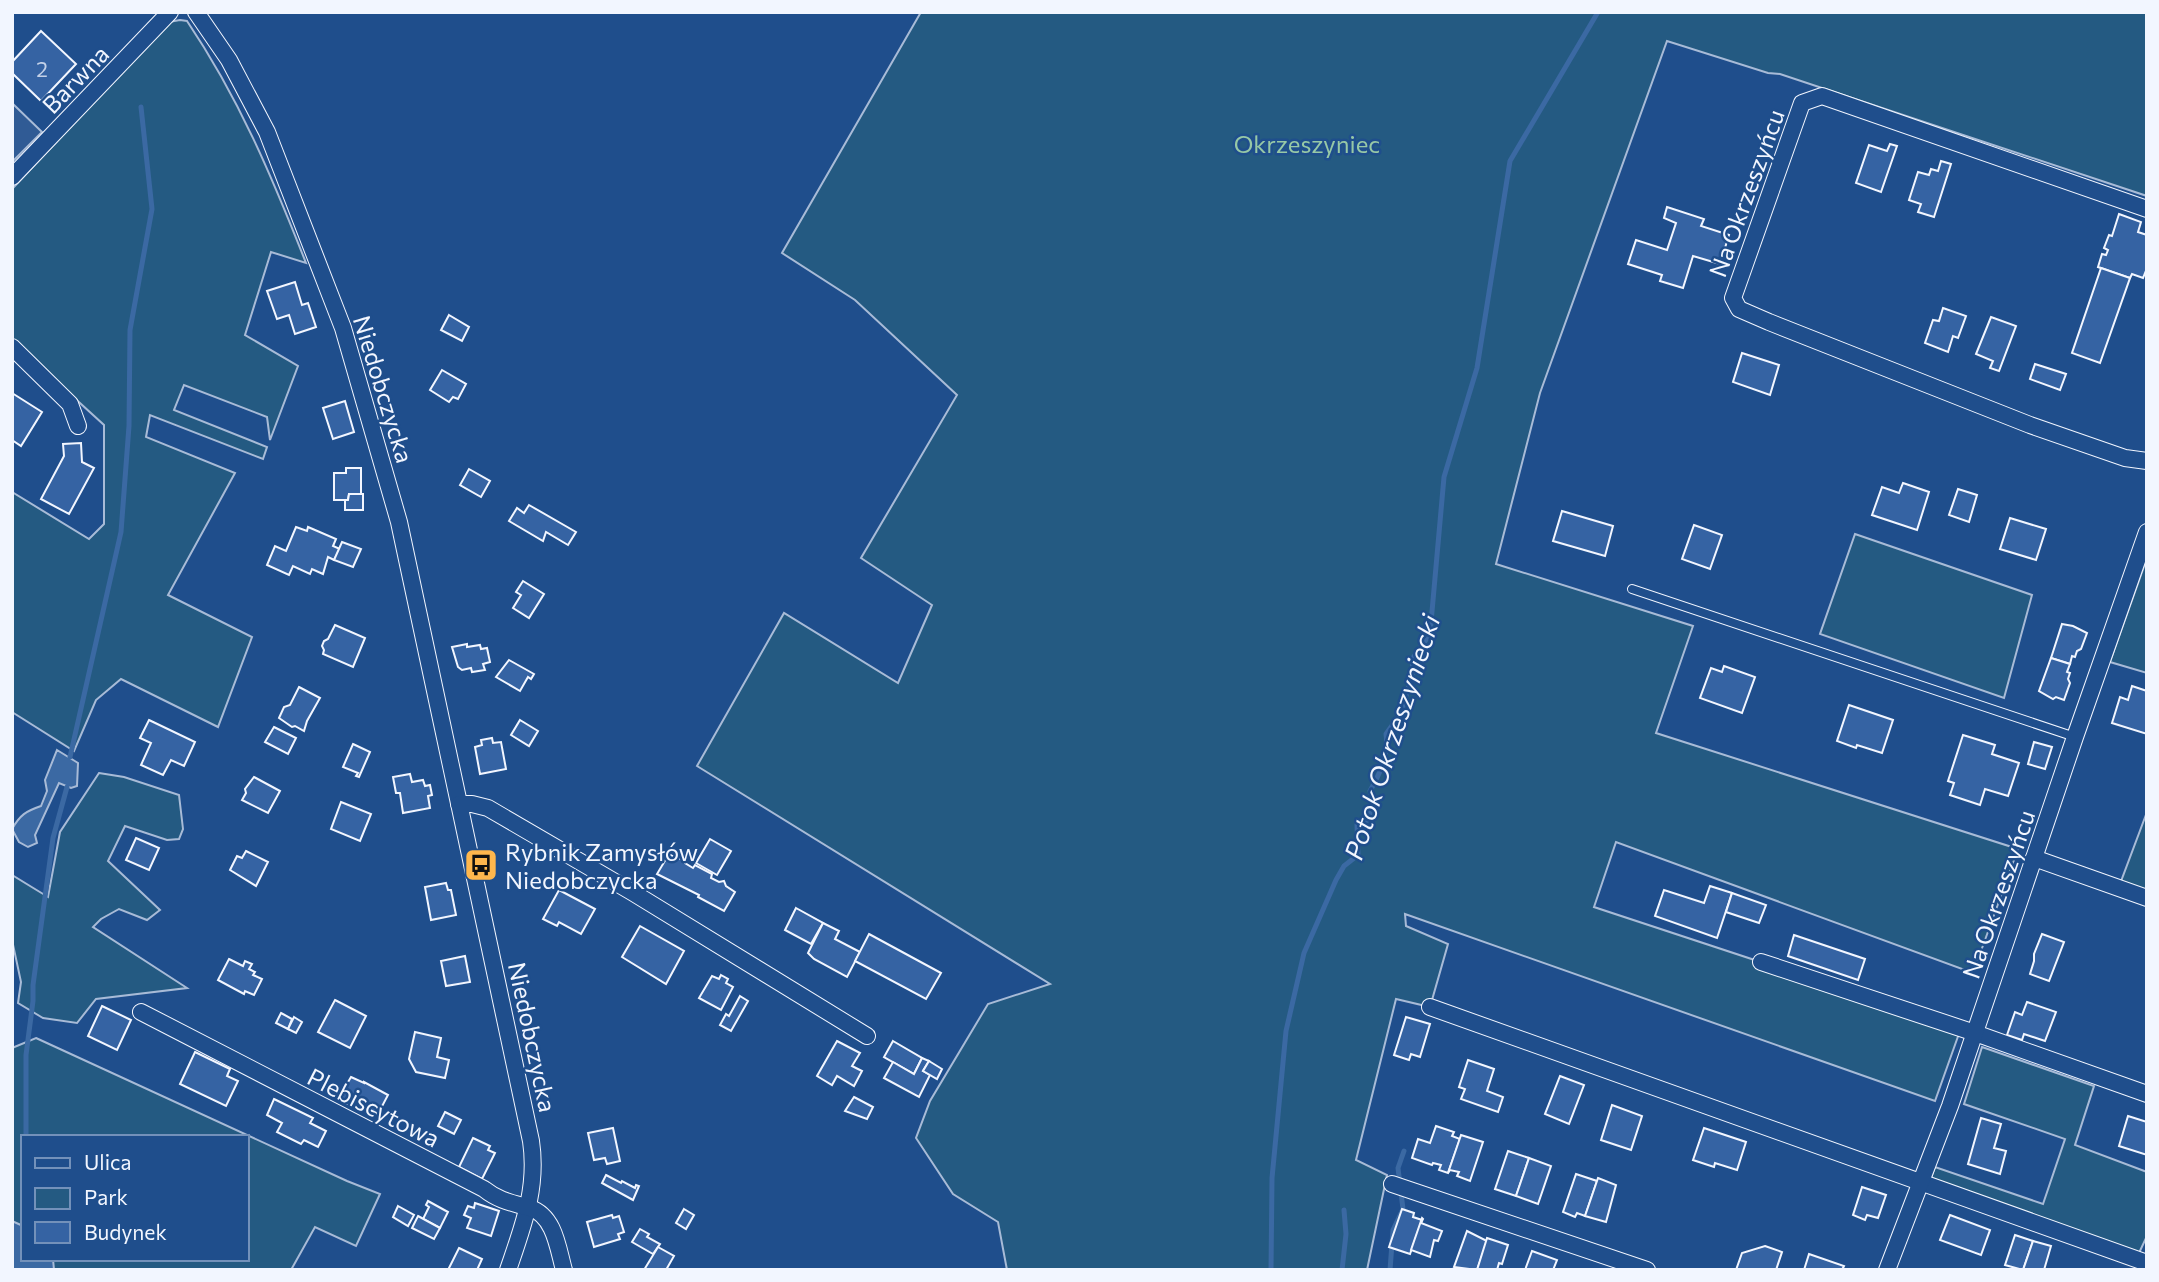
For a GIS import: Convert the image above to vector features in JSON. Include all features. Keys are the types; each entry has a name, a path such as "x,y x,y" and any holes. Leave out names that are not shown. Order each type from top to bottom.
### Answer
{"street":[{"name":"Barwna","path":"12,177 170,12"},
{"name":"Niedobczycka","path":"197,12 229,60 267,132 343,328 399,522 531,1141 534,1168 529,1208"},
{"name":"Na Okrzeszyńcu","path":"2147,209 1822,96 1802,103 1733,298 1739,310 1793,332 2030,425 2125,458 2147,461"},
{"path":"12,347 70,404 78,426"},
{"name":"Na Okrzeszyńcu","path":"1887,1270 1950,1106 2074,737 2147,531"},
{"path":"459,804 488,808 632,892 867,1037"},
{"path":"2034,858 2147,898"},
{"path":"1761,962 2147,1094"},
{"path":"1430,1007 1921,1180 2147,1263"},
{"name":"Plebiscytowa","path":"141,1012 484,1189 495,1198 529,1208"},
{"path":"1392,1184 1647,1270"},
{"path":"508,1270 529,1208 541,1214 550,1224 564,1270"}],"lane":[{"path":"1632,589 2074,737"}],"green space":[{"name":"Okrzeszyniec","path":"921,12 2147,12 2147,196 1780,74 1768,73 1667,41 1540,393 1496,564 1693,626 1656,733 2018,849 1973,973 1616,842 1594,907 1961,1028 1935,1101 1405,914 1406,926 1448,944 1430,1007 1396,999 1356,1160 1387,1175 1367,1270 1007,1270 998,1222 953,1194 916,1138 930,1101 988,1004 1050,984 697,766 784,613 898,683 932,605 861,558 957,395 855,300 782,253"},
{"path":"187,21 239,109 306,263 271,252 245,335 298,366 270,440 267,417 184,385 174,410 267,447 263,459 150,415 146,437 235,473 168,595 252,637 218,727 121,679 96,700 74,751 12,712 12,492 89,539 104,524 104,425 12,341 12,189 169,22"},
{"path":"1855,534 2032,595 2004,698 1820,634"},
{"path":"2147,558 2147,673 2110,662"},
{"path":"99,773 124,777 179,795 183,829 179,839 167,840 125,826 108,861 160,910 147,920 119,909 93,927 187,988 96,999 77,1023 43,1018 18,1003 21,982 12,940 12,875 48,897 60,832"},
{"path":"2147,812 2147,894 2120,884"},
{"path":"36,1038 247,1135 21,1135 21,1261 248,1261 248,1135 380,1194 356,1246 315,1227 291,1270 12,1270 12,1048"},
{"path":"1982,1047 2094,1086 2075,1145 2147,1172 2147,1236 2139,1253 1931,1178 1935,1167 2043,1204 2065,1139 1964,1104"}],"shaded area":[{"path":"12,103 42,132 12,162"},
{"path":"57,750 78,763 77,786 71,788 59,783 35,835 37,843 28,847 19,842 12,829 24,814 41,806 47,791 45,780"},
{"path":"12,1221 21,1225 21,1261 53,1261 54,1270 12,1270"}],"building":[{"path":"41,31 76,64 41,101 12,73 12,62"},
{"path":"1890,144 1897,146 1881,192 1856,183 1869,145 1887,151"},
{"path":"1941,161 1951,164 1934,217 1918,212 1921,204 1909,200 1918,172 1929,175 1931,169 1938,171"},
{"path":"1667,207 1704,219 1701,226 1729,235 1720,264 1693,256 1683,288 1660,281 1662,275 1628,264 1636,240 1667,250 1676,223 1664,218"},
{"path":"2119,214 2141,222 2138,232 2147,235 2147,268 2143,278 2132,274 2130,278 2098,267 2102,254 2106,255 2108,250 2104,248 2109,235 2112,236"},
{"path":"2101,268 2130,278 2100,363 2072,353"},
{"path":"295,282 302,305 308,303 316,327 295,334 289,315 277,319 267,291"},
{"path":"1943,308 1966,316 1958,338 1953,336 1948,352 1925,343 1933,320 1939,321"},
{"path":"449,315 469,327 462,341 441,330"},
{"path":"1991,317 2016,326 1999,371 1990,368 1993,361 1976,354"},
{"path":"1742,353 1779,365 1770,395 1733,382"},
{"path":"2035,364 2066,374 2060,390 2030,379"},
{"path":"442,370 466,384 458,399 453,397 449,402 430,390"},
{"path":"12,393 42,412 21,446 12,440"},
{"path":"345,401 354,432 333,439 323,408"},
{"path":"81,443 82,462 94,468 69,514 41,499 64,456 63,444"},
{"path":"346,468 361,468 361,494 349,494 348,500 334,500 334,473 346,473"},
{"path":"469,469 490,481 481,497 460,485"},
{"path":"1903,483 1929,492 1917,530 1872,515 1882,487 1899,493"},
{"path":"1958,489 1977,495 1969,522 1949,515"},
{"path":"349,494 363,494 363,510 345,510 345,500 348,500"},
{"path":"529,505 576,532 568,545 546,532 543,541 509,521 517,508 524,513"},
{"path":"1562,511 1613,526 1605,556 1553,541"},
{"path":"2010,518 2046,529 2036,560 2000,549"},
{"path":"1694,525 1722,535 1710,569 1682,559"},
{"path":"296,527 307,531 308,527 336,539 333,546 340,549 334,560 328,557 323,574 312,569 310,574 293,566 289,575 267,565 275,546 286,551"},
{"path":"342,542 361,549 353,567 334,560"},
{"path":"523,581 544,594 529,618 513,608 521,595 516,592"},
{"path":"2062,624 2087,633 2081,649 2075,657 2072,656 2070,664 2051,658"},
{"path":"335,625 365,638 353,667 323,654 324,641 328,639"},
{"path":"467,644 467,647 480,645 481,649 487,648 490,662 483,664 485,670 472,672 471,668 462,670 458,667 452,647"},
{"path":"2051,658 2070,664 2067,672 2070,673 2070,683 2064,700 2056,697 2053,699 2039,691"},
{"path":"509,660 534,674 531,679 528,677 520,691 496,677"},
{"path":"1724,666 1755,677 1742,713 1700,698 1711,668 1722,672"},
{"path":"2132,686 2147,691 2147,734 2112,723 2120,697 2128,700"},
{"path":"299,687 320,698 304,731 279,718 284,707 290,705"},
{"path":"1849,705 1893,720 1882,753 1837,741"},
{"path":"149,720 195,742 184,766 171,760 163,775 141,765 151,743 140,738"},
{"path":"520,720 538,731 529,746 511,735"},
{"path":"274,727 296,738 288,754 265,742"},
{"path":"1963,735 1995,745 1992,754 2019,763 2008,796 1985,789 1980,805 1950,795 1954,783 1948,781"},
{"path":"492,738 493,743 501,742 506,769 480,774 475,747 482,745 481,740"},
{"path":"2034,742 2052,747 2045,769 2028,764"},
{"path":"353,744 370,752 359,777 356,776 358,773 343,767"},
{"path":"410,774 412,782 423,780 425,786 430,785 430,808 403,813 400,793 396,793 393,777"},
{"path":"254,777 280,791 268,813 242,800 245,789"},
{"path":"341,802 371,814 360,841 331,829"},
{"path":"136,838 159,848 149,870 126,860"},
{"path":"710,839 731,851 717,875 696,863"},
{"path":"246,851 268,862 256,886 230,870 237,856 242,858"},
{"path":"669,854 678,859 683,858 685,863 693,868 695,865 712,874 711,878 724,881 726,886 735,892 724,911 657,874"},
{"path":"446,883 448,890 451,890 456,915 431,920 425,887"},
{"path":"1710,886 1732,893 1717,938 1655,916 1664,890 1704,903"},
{"path":"559,890 595,909 581,934 559,922 557,926 543,919"},
{"path":"1732,893 1766,905 1759,923 1726,912"},
{"path":"796,908 823,923 811,944 785,930"},
{"path":"823,923 839,931 835,939 860,952 847,977 808,953"},
{"path":"640,926 684,951 666,984 622,957"},
{"path":"869,934 941,973 926,999 855,961"},
{"path":"2042,934 2064,942 2049,981 2030,974"},
{"path":"1794,935 1865,959 1858,980 1788,956"},
{"path":"465,956 470,982 446,986 441,961"},
{"path":"229,959 243,966 245,961 252,964 249,969 255,972 253,975 262,979 254,995 245,991 244,994 218,980"},
{"path":"721,975 728,979 726,983 733,987 721,1010 699,998 712,976 719,979"},
{"path":"740,996 748,1001 731,1031 720,1025 726,1014 729,1016"},
{"path":"335,1000 366,1016 350,1048 318,1032"},
{"path":"2027,1002 2056,1012 2045,1041 2024,1034 2022,1040 2007,1035 2015,1012 2022,1015"},
{"path":"102,1006 131,1020 117,1050 88,1036"},
{"path":"281,1013 292,1019 288,1029 276,1023"},
{"path":"294,1017 302,1022 296,1033 288,1029"},
{"path":"1406,1017 1430,1024 1420,1057 1411,1054 1409,1060 1394,1055"},
{"path":"415,1032 441,1038 437,1057 449,1060 445,1078 416,1072 409,1059"},
{"path":"837,1041 860,1053 852,1066 862,1071 854,1086 837,1076 832,1085 817,1076"},
{"path":"893,1041 922,1058 914,1074 884,1057"},
{"path":"195,1052 230,1069 227,1076 238,1081 226,1106 180,1084"},
{"path":"922,1058 929,1061 923,1071 930,1075 919,1097 884,1078 893,1062 914,1074"},
{"path":"1468,1060 1494,1069 1487,1091 1503,1097 1498,1112 1461,1099 1465,1089 1459,1087"},
{"path":"929,1061 942,1069 937,1079 923,1071"},
{"path":"1560,1076 1584,1085 1569,1124 1545,1114"},
{"path":"351,1077 388,1095 378,1114 360,1105 358,1109 340,1100"},
{"path":"854,1097 873,1107 867,1119 845,1111"},
{"path":"274,1099 313,1118 310,1123 326,1131 318,1147 304,1140 301,1144 277,1132 282,1123 267,1115"},
{"path":"1612,1105 1642,1116 1631,1150 1601,1140"},
{"path":"445,1112 461,1120 454,1134 438,1126"},
{"path":"2128,1116 2147,1122 2147,1155 2119,1146"},
{"path":"1981,1118 2001,1124 1994,1148 2006,1151 2000,1174 1968,1164"},
{"path":"1436,1126 1454,1132 1452,1136 1460,1139 1448,1173 1439,1170 1441,1165 1432,1165 1412,1158 1418,1139 1430,1143"},
{"path":"613,1128 620,1161 607,1164 605,1158 594,1160 588,1133"},
{"path":"1704,1128 1746,1142 1737,1170 1715,1163 1714,1167 1693,1160"},
{"path":"1461,1135 1483,1142 1470,1181 1457,1176 1459,1172 1450,1170 1448,1173"},
{"path":"473,1138 490,1146 488,1150 495,1153 482,1179 459,1167"},
{"path":"1508,1151 1529,1158 1516,1196 1495,1189"},
{"path":"1529,1158 1551,1166 1538,1204 1516,1196"},
{"path":"1576,1174 1597,1181 1585,1216 1577,1213 1575,1217 1563,1212"},
{"path":"606,1175 635,1188 636,1185 639,1186 633,1200 602,1183"},
{"path":"1598,1178 1616,1185 1606,1222 1585,1216"},
{"path":"1862,1187 1886,1195 1878,1218 1867,1215 1865,1220 1853,1215"},
{"path":"428,1201 448,1212 440,1228 423,1219 429,1207 426,1205"},
{"path":"475,1203 499,1211 491,1236 467,1228 471,1218 464,1215 468,1206 474,1208"},
{"path":"398,1206 414,1215 408,1226 393,1217"},
{"path":"684,1209 694,1215 686,1229 676,1223"},
{"path":"1402,1209 1414,1213 1413,1217 1422,1220 1410,1254 1389,1247"},
{"path":"612,1215 613,1218 619,1216 624,1232 618,1234 620,1239 594,1247 587,1222"},
{"path":"1950,1215 1990,1230 1981,1255 1940,1240"},
{"path":"418,1216 440,1228 434,1239 412,1228"},
{"path":"1422,1218 1421,1223 1442,1231 1438,1241 1434,1240 1430,1257 1411,1250"},
{"path":"640,1229 649,1234 647,1237 660,1244 653,1254 632,1242"},
{"path":"1467,1231 1487,1241 1477,1270 1454,1267"},
{"path":"2015,1235 2033,1241 2023,1270 2005,1265"},
{"path":"1487,1238 1508,1245 1502,1264 1499,1263 1497,1270 1477,1270"},
{"path":"2033,1241 2051,1246 2044,1270 2023,1270"},
{"path":"1765,1246 1782,1252 1776,1270 1736,1270 1742,1253"},
{"path":"658,1247 674,1256 666,1270 644,1270"},
{"path":"459,1248 482,1259 477,1270 448,1270"},
{"path":"1532,1251 1557,1260 1553,1270 1525,1270"},
{"path":"1809,1254 1844,1266 1842,1270 1804,1270"}],"waterway":[{"name":"Potok Okrzeszyniecki","path":"1271,1270 1272,1178 1286,1031 1304,953 1336,880 1344,866 1358,855 1357,824 1368,820 1373,803 1370,791 1385,757 1386,734 1401,713 1412,675 1413,658 1430,634 1444,477 1477,368 1510,161 1598,12"},
{"path":"70,757 121,532 129,426 130,330 152,209 141,107"},
{"path":"26,1135 26,1055 33,985 53,838 67,787"},
{"path":"1390,1270 1393,1230 1403,1209 1398,1168 1404,1151"},
{"path":"1342,1270 1346,1234 1344,1210"}],"place":[{"name":"Rybnik Zamysłów Niedobczycka","path":"481,865"}]}
